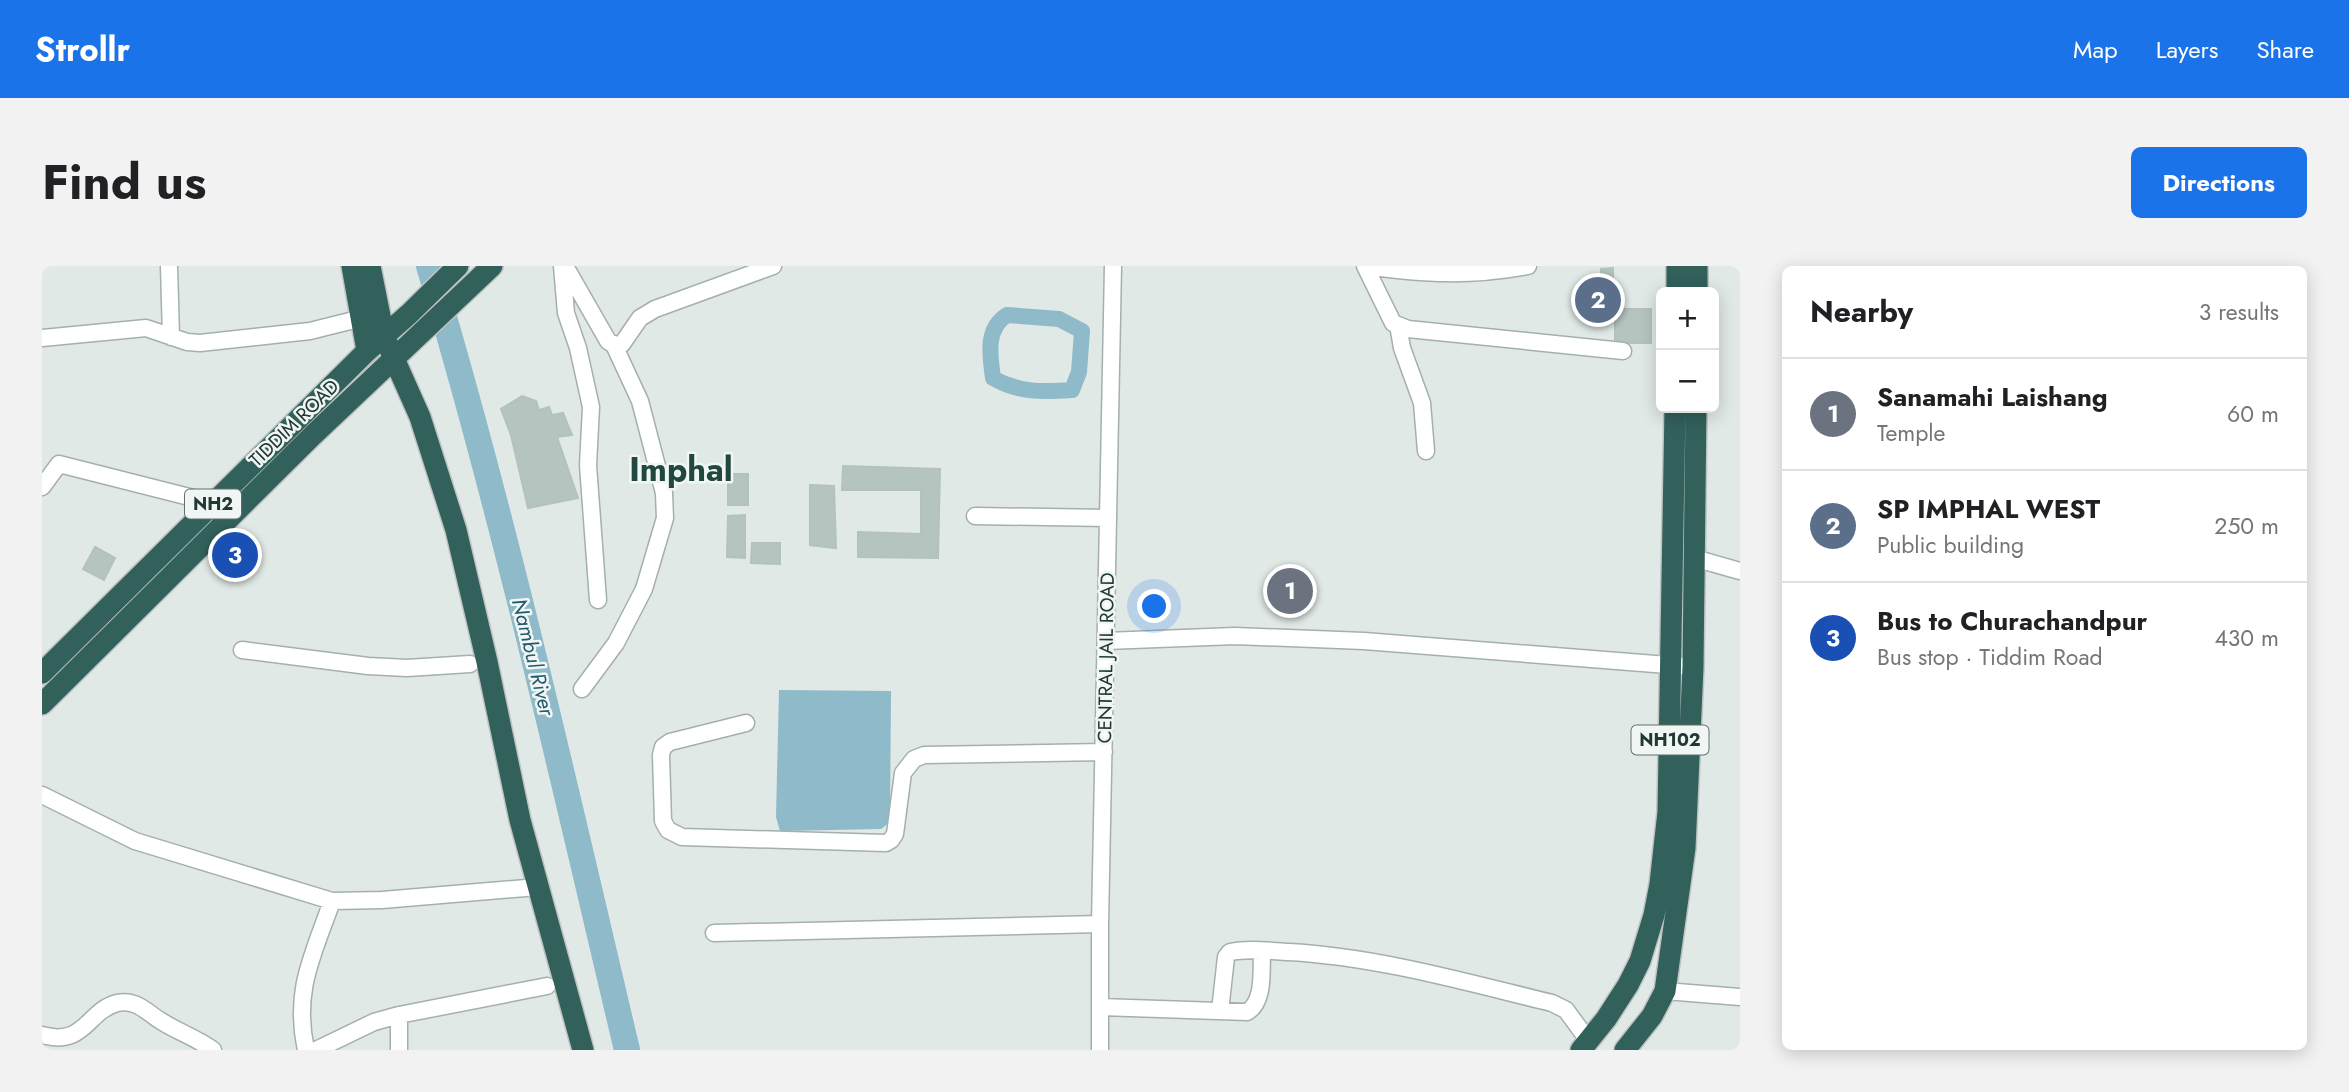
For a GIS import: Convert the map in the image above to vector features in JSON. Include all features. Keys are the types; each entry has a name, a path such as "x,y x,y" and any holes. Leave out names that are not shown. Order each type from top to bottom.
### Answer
{"highway":[{"path":"352,266 371,316 400,355 456,530 520,820 583,1050"},
{"path":"367,351 371,316 370,266"},
{"name":"NH2","path":"384,336 458,266"},
{"name":"TIDDIM ROAD","path":"42,704 313,435 492,266"},
{"path":"1677,266 1677,287"},
{"path":"1697,266 1697,287"},
{"name":"TIDDIM ROAD","path":"42,673 384,336"},
{"name":"NH102","path":"1584,1045 1606,1019 1640,961 1660,884 1668,812 1675,413"},
{"name":"NH102","path":"1625,1050 1652,1017 1665,991 1687,827 1693,667 1696,413"}],"street":[{"path":"169,266 171,337"},
{"path":"564,266 608,341 614,345 640,401 666,504 644,589 616,643 582,689"},
{"path":"564,266 566,313 578,348 591,407 588,465 598,600"},
{"path":"614,345 622,344 640,318 655,309 773,266"},
{"name":"CENTRAL JAIL ROAD","path":"1100,1050 1113,266"},
{"path":"1528,266 1464,275 1365,266 1393,323 1408,329 1623,351"},
{"path":"42,338 138,327 155,330 187,342 200,343 310,331 371,316"},
{"path":"1398,325 1402,348 1422,403 1426,451"},
{"path":"42,460 213,503"},
{"path":"42,487 59,464"},
{"path":"975,516 1108,518"},
{"path":"1694,558 1740,571"},
{"path":"1106,642 1261,637 1364,642 1693,667"},
{"path":"242,650 368,666 407,668 470,664"},
{"path":"746,723 670,742 663,747 663,821 668,830 682,837 886,843 895,834 903,773 914,758 924,755 1104,752"},
{"path":"42,795 135,841 332,901 382,900 538,887"},
{"path":"306,1050 300,1011 303,985 332,901"},
{"path":"714,933 1100,924"},
{"path":"1220,1011 1226,957 1230,952 1237,950 1323,954 1426,972 1552,1003 1566,1010 1584,1045"},
{"path":"1101,1007 1247,1012 1255,1008 1259,998 1262,951"},
{"path":"316,1050 374,1022 399,1015 547,986"},
{"path":"1665,991 1740,997"},
{"path":"42,1035 55,1039 67,1037 110,1006 125,1002 142,1008 159,1021 201,1041 213,1050"},
{"path":"399,1015 399,1050"}],"water":[{"path":"779,690 891,691 890,822 881,829 780,831 776,817"}],"building":[{"path":"1613,268 1613,281 1601,281 1601,269"},
{"path":"1582,283 1614,283 1614,316 1582,316"},
{"path":"1615,309 1651,309 1651,343 1615,343"},
{"path":"522,396 536,401 539,410 549,407 552,415 563,413 572,435 557,437 578,498 528,508 511,435 501,409"},
{"path":"843,466 940,469 938,558 858,557 858,532 921,534 921,490 842,490"},
{"path":"728,474 748,474 748,505 728,505"},
{"path":"810,485 834,486 836,548 810,545"},
{"path":"745,515 745,558 727,557 728,516"},
{"path":"752,543 780,543 780,564 751,563"},
{"path":"95,547 115,558 104,580 83,569"}],"waterway":[{"name":"Nambul River","path":"429,266 509,558 627,1050"},
{"path":"1007,315 1059,319 1082,331 1079,372 1072,390 1022,389 993,378 990,352 992,335 1007,315"}],"place":[{"name":"SP IMPHAL WEST","path":"1598,300"},
{"name":"Bus to Churachandpur","path":"235,555"},
{"name":"Sanamahi Laishang","path":"1290,591"}],"district":[{"name":"Imphal","path":"681,469"}]}
